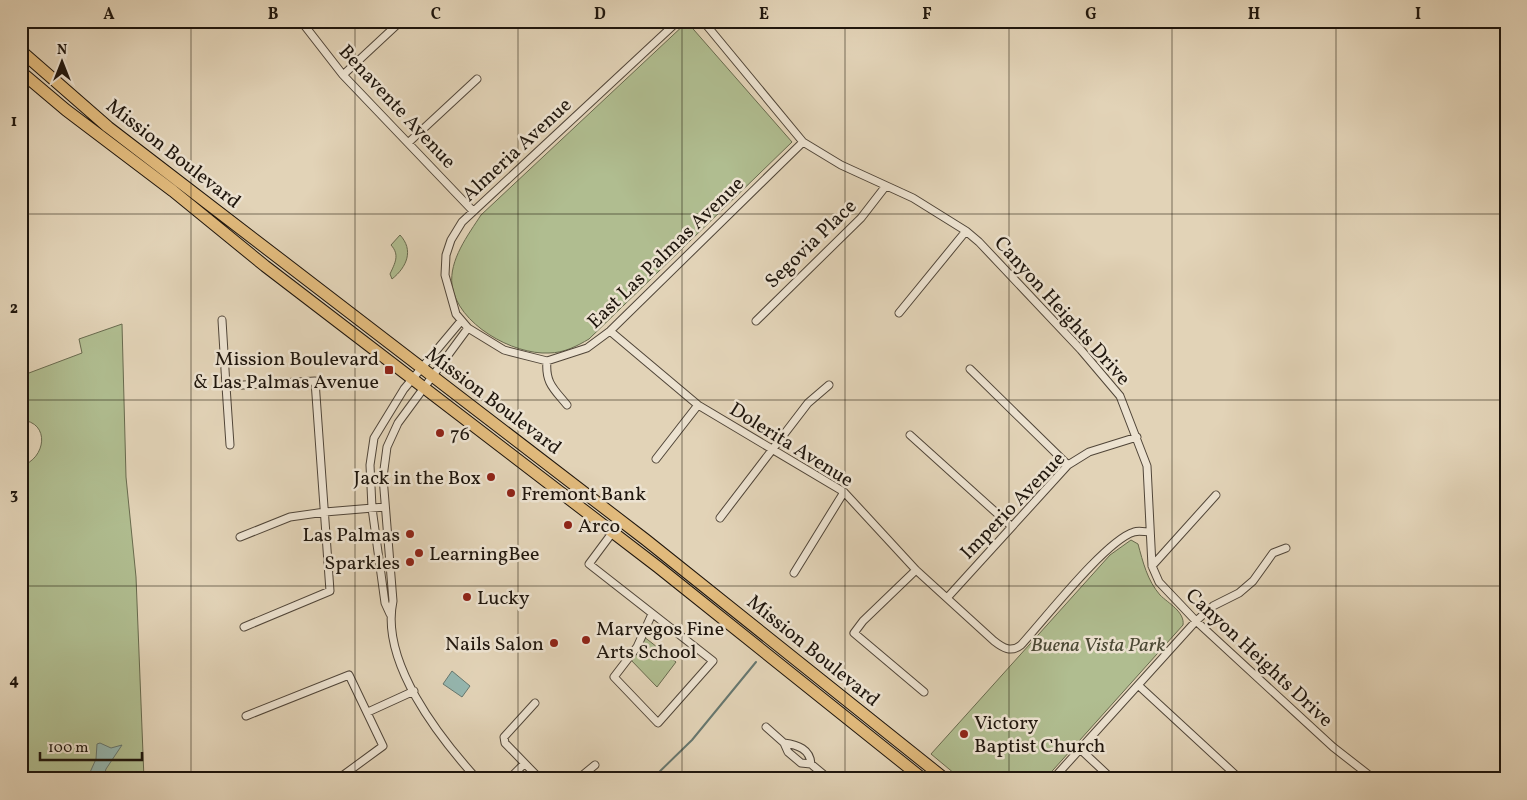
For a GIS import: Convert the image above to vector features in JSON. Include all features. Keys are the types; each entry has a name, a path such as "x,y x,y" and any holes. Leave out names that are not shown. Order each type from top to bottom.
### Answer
{"main road":[{"name":"Mission Boulevard","path":"21,51 114,132 621,521 945,779"},
{"name":"Mission Boulevard","path":"21,72 66,110 143,168 247,252 613,532 923,779"}],"street":[{"name":"Benavente Avenue","path":"301,21 343,75 473,211"},
{"path":"343,75 401,21"},
{"name":"Almeria Avenue","path":"468,328 461,321 444,275 444,264 451,240 462,222 678,21"},
{"name":"Canyon Heights Drive","path":"703,21 803,142 841,165 885,187 913,198 966,231 979,242 1081,350 1120,396 1147,466 1152,566 1159,582 1196,621 1333,746 1374,779"},
{"path":"408,143 477,79"},
{"name":"East Las Palmas Avenue","path":"547,361 587,348 610,331 803,142"},
{"name":"Segovia Place","path":"756,321 861,218 885,187"},
{"path":"899,313 966,231"},
{"path":"222,320 230,445"},
{"path":"461,321 388,412 374,438 370,465 372,508 385,603 390,614 395,648 414,691 440,735 478,779"},
{"path":"390,614 393,602 383,477 387,447 398,423 468,328 504,350 547,361 546,374 548,382 567,405"},
{"name":"Dolerita Avenue","path":"610,331 698,405 774,448 844,492 916,570 999,645 1006,649 1015,649 1104,553 1120,539 1135,531 1149,532"},
{"path":"970,369 1068,465"},
{"path":"226,386 315,381 325,512 330,591 244,627"},
{"path":"720,518 808,403 829,385"},
{"path":"656,459 698,405"},
{"path":"910,435 1011,526"},
{"name":"Imperio Avenue","path":"947,598 1068,465 1089,452 1137,437"},
{"path":"794,573 844,492"},
{"path":"1152,566 1216,495"},
{"path":"240,537 290,517 385,507"},
{"path":"621,521 589,564 713,661 658,722 614,677 637,647 652,614"},
{"path":"1053,779 1196,621 1213,606 1238,593 1253,581 1273,553 1286,548"},
{"path":"916,570 863,621 854,633 924,692"},
{"path":"246,716 348,675 368,712 383,746 338,779"},
{"path":"1138,685 1240,779"},
{"path":"368,712 414,691"},
{"path":"535,704 504,737 505,743 540,779"},
{"path":"766,727 784,743 788,752 801,763 812,764 829,779"},
{"path":"784,743 798,745 805,750 811,758 812,764"},
{"path":"1080,749 1112,779"},
{"path":"509,779 524,764"},
{"path":"578,779 595,765"}],"green space":[{"path":"687,22 792,142 589,339 575,347 549,353 519,349 489,334 475,324 456,299 452,285 452,276 453,266 460,248 481,215"},
{"path":"400,235 407,247 407,258 402,269 392,279 390,274 396,256 391,245"},
{"path":"122,324 126,477 136,577 144,779 21,779 21,466 36,456 42,441 37,427 31,422 21,420 21,376 82,353 79,339"},
{"name":"Buena Vista Park","path":"1131,540 1138,544 1146,571 1152,583 1160,595 1179,612 1183,625 1045,779 961,779 931,754 1110,555"},
{"path":"643,636 676,662 657,687 629,658"}],"water":[{"path":"452,671 470,686 462,697 443,684"},
{"path":"100,743 111,748 122,745 106,769 103,779 87,779 96,759 97,744"}],"waterway":[{"path":"652,779 692,740 756,662"}],"place":[{"name":"Mission Boulevard & Las Palmas Avenue","path":"389,370"},
{"name":"76","path":"440,433"},
{"name":"Jack in the Box","path":"491,477"},
{"name":"Fremont Bank","path":"511,493"},
{"name":"Arco","path":"568,525"},
{"name":"Las Palmas","path":"410,534"},
{"name":"LearningBee","path":"419,553"},
{"name":"Sparkles","path":"410,562"},
{"name":"Lucky","path":"467,597"},
{"name":"Marvegos Fine Arts School","path":"586,640"},
{"name":"Nails Salon","path":"554,643"},
{"name":"Victory Baptist Church","path":"964,734"}]}
